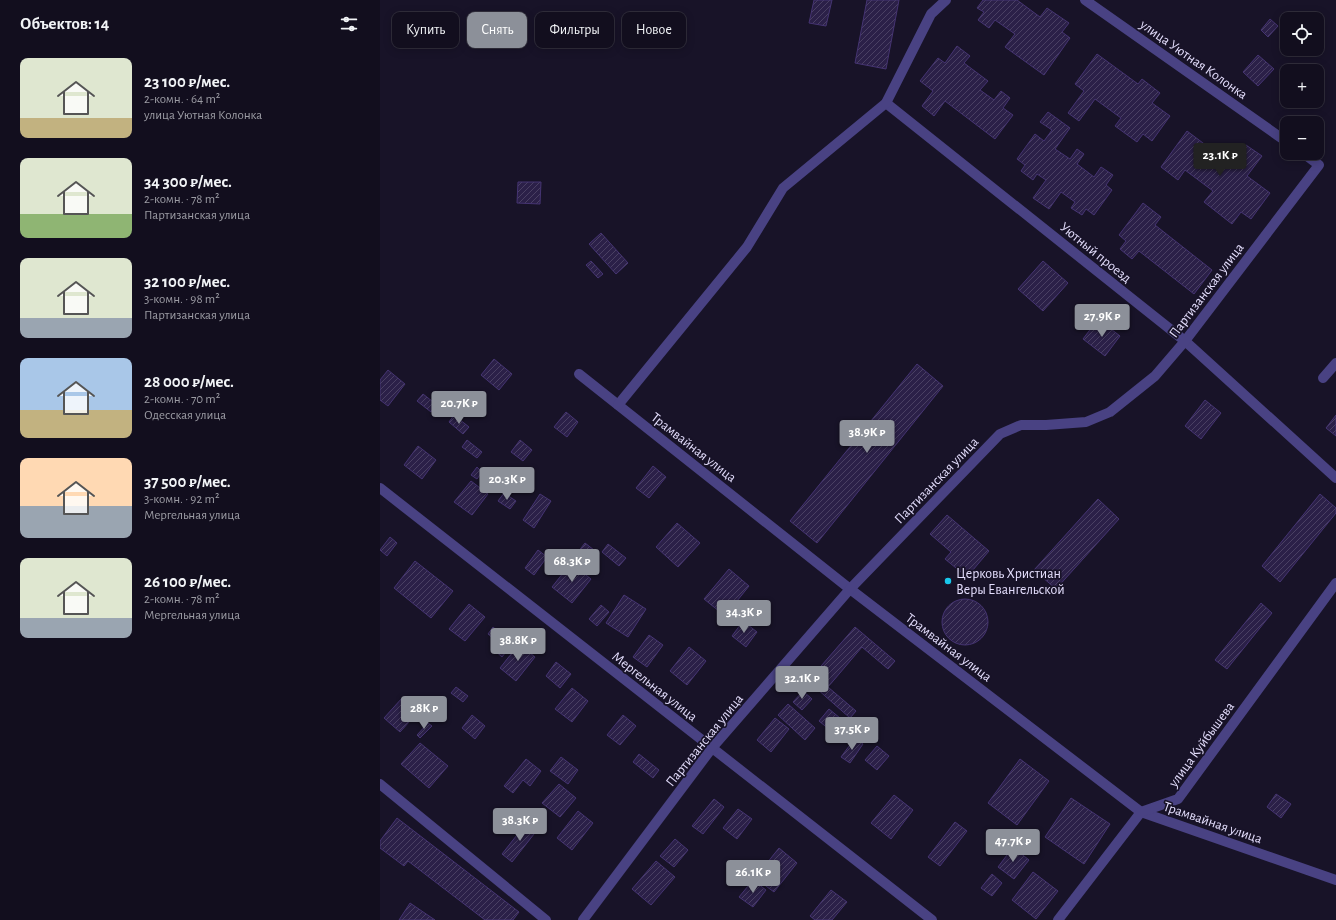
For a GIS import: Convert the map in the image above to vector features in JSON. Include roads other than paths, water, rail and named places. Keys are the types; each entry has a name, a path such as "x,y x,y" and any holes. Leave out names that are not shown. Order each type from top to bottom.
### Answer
{"street":[{"path":"618,405 747,247 783,188 886,103 931,14 946,0"},
{"name":"улица Уютная Колонка","path":"1086,0 1280,137"},
{"name":"Уютный проезд","path":"886,103 1185,341 1336,478"},
{"name":"Партизанская улица","path":"583,920 712,748 850,589 1000,434 1021,425 1086,422 1110,412 1155,376 1185,341 1319,165 1312,160"},
{"path":"1324,378 1336,363"},
{"name":"Трамвайная улица","path":"579,374 850,589 1141,812 1336,880"},
{"name":"Мергельная улица","path":"380,488 932,920"},
{"name":"улица Куйбышева","path":"1141,812 1178,799 1336,582"},
{"path":"380,784 546,920"},
{"path":"1058,920 1141,812"}],"place":[{"name":"Церковь Христиан Веры Евангельской","path":"948,581"}]}
